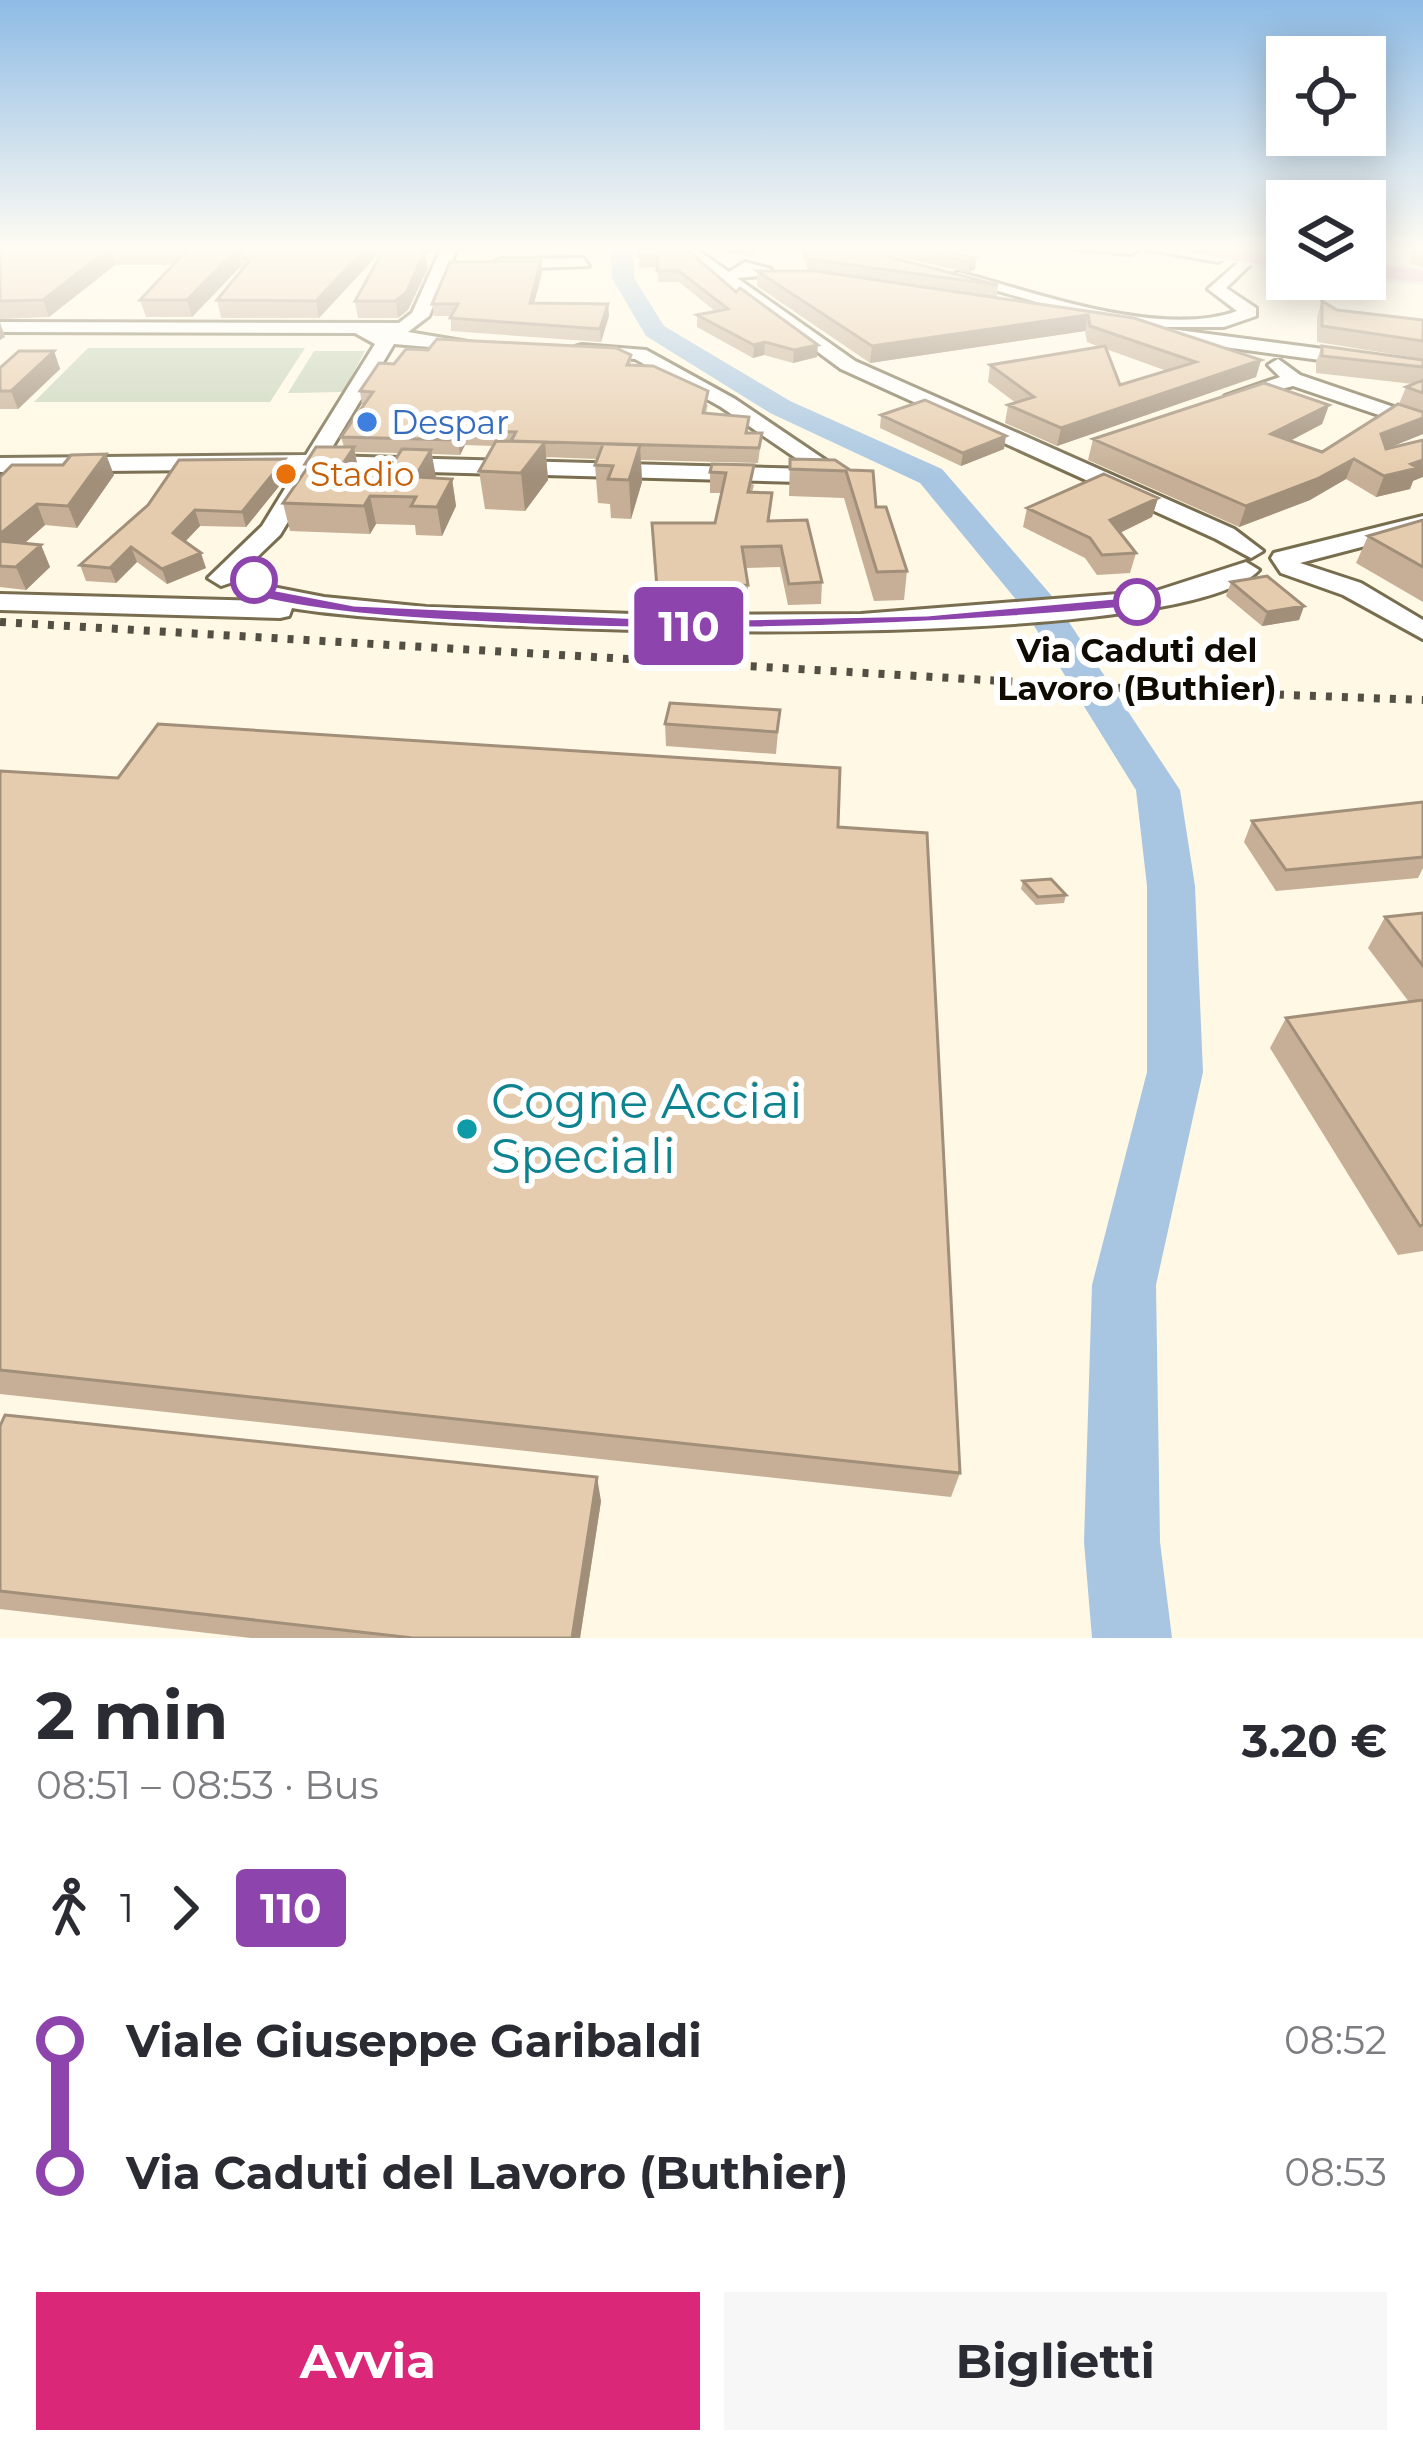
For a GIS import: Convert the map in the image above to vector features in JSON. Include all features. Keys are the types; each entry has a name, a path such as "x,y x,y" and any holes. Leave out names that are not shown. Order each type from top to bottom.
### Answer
{"street":[{"path":"215,593 272,530 390,333 403,325"},
{"path":"802,325 848,365 1054,459 1270,576 1287,563 1423,523"},
{"path":"1104,325 1177,330 1211,325"},
{"path":"1157,325 1268,348 1423,368"},
{"path":"0,327 336,326 509,347"},
{"path":"1268,348 1293,380 1423,424"},
{"path":"0,465 315,462 838,476 728,403 639,354 552,349"},
{"path":"1202,410 1293,380"},
{"path":"1054,459 1099,444"},
{"path":"255,586 272,530"},
{"path":"1346,546 1336,569 1352,589"},
{"path":"0,598 93,603 215,593 354,611 689,626 963,618 1137,602 1215,586 1248,560"},
{"path":"1287,563 1352,589 1423,631"},
{"path":"0,598 120,610 255,586 354,611"}],"green space":[{"path":"88,348 305,348 270,402 34,402"},
{"path":"314,351 365,351 343,392 288,393"}],"building":[{"path":"717,325 791,325 818,345 794,350 765,342 754,345"},
{"path":"840,325 1015,325 872,346"},
{"path":"1156,325 1261,360 1061,428 1008,405 1034,397 990,365 1105,346 1120,385 1196,362 1090,326"},
{"path":"1423,325 1423,341 1322,326"},
{"path":"437,339 616,348 631,355 627,365 653,366 708,391 703,413 749,417 746,433 762,433 759,448 511,441 516,432 463,430 458,440 341,437 373,392 360,391 379,363 394,364 406,349 428,350"},
{"path":"1322,346 1423,360 1423,367 1322,356"},
{"path":"19,351 54,351 11,391 0,391 0,368"},
{"path":"1423,380 1423,393 1406,387"},
{"path":"1264,383 1329,405 1271,434 1322,452 1398,404 1423,412 1423,418 1381,434 1386,449 1423,440 1423,460 1411,464 1418,468 1384,476 1354,459 1246,506 1093,439"},
{"path":"925,400 1006,436 963,453 881,415"},
{"path":"496,441 545,442 521,473 479,471"},
{"path":"603,444 640,445 629,480 608,479 613,466 595,465"},
{"path":"316,447 354,447 336,474 385,476 402,449 431,450 415,477 452,479 437,507 411,506 416,497 370,496 364,506 283,503"},
{"path":"106,454 68,506 37,504 0,534 0,477 12,465 63,465 71,455"},
{"path":"285,459 242,512 195,510 173,533 201,553 162,569 131,547 110,568 80,565 148,505 179,460"},
{"path":"790,459 835,460 850,470 873,471 876,507 886,507 907,571 877,572 846,471 790,469"},
{"path":"712,464 754,465 748,492 772,493 768,521 807,520 822,582 789,584 781,546 742,547 748,585 657,588 652,523 715,523 726,473 710,472"},
{"path":"1104,474 1158,498 1110,520 1136,553 1102,555 1090,538 1027,508"},
{"path":"1423,520 1423,567 1368,536"},
{"path":"0,541 41,545 16,567 0,566"},
{"path":"1267,576 1304,606 1267,612 1231,582"},
{"path":"670,703 780,710 777,732 665,724"},
{"name":"Cogne Acciai Speciali","path":"158,724 840,768 838,827 927,833 960,1473 0,1370 0,771 118,778"},
{"path":"1423,802 1423,857 1286,870 1252,821"},
{"path":"1051,879 1066,895 1038,897 1023,881"},
{"path":"1423,913 1423,966 1385,917"},
{"path":"1423,1000 1423,1225 1420,1226 1286,1018"},
{"path":"5,1415 597,1477 572,1638 413,1638 0,1591 0,1426"}],"waterway":[{"path":"652,325 780,407 931,476 1038,603 1158,790 1171,886 1175,1072 1124,1285 1122,1542 1132,1638"}],"railway":[{"path":"0,622 1155,690 1423,700"}],"bus line":[{"name":"110","path":"254,580 257,592 354,611 689,626 927,620 1137,602"}],"place":[{"name":"Despar","path":"367,422"},
{"name":"Stadio","path":"286,474"},
{"name":"Via Caduti del Lavoro (Buthier)","path":"1137,602"},
{"name":"Cogne Acciai Speciali","path":"467,1129"}]}
